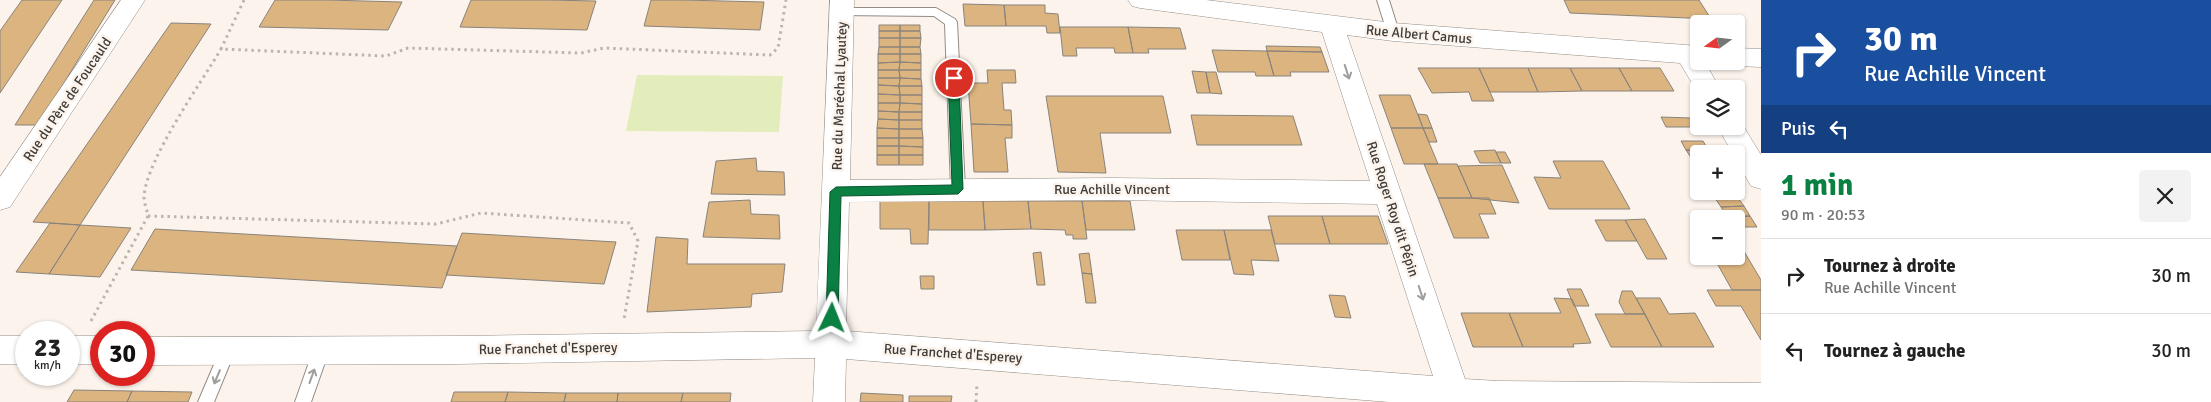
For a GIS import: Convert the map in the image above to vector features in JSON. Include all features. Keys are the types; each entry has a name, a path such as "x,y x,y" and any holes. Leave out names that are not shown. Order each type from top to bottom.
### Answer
{"street":[{"name":"Rue du Père de Foucauld","path":"0,199 133,0"},
{"name":"Rue Albert Camus","path":"1140,0 1332,26 1393,32 1690,54"},
{"name":"Rue du Maréchal Lyautey","path":"829,402 842,6"},
{"name":"Rue Roger Roy dit Pépin","path":"1332,26 1454,392"},
{"path":"1745,57 1761,58"},
{"path":"1735,135 1761,178"},
{"name":"Rue Achille Vincent","path":"836,192 958,189 1303,190 1388,193"},
{"name":"Rue Franchet d'Esperey","path":"155,351 321,351 831,344 1395,394 1454,392 1498,396 1761,398"},
{"path":"0,350 15,350"}],"lane":[{"path":"1383,0 1393,32"},
{"path":"842,6 936,12 952,22 958,189"},
{"path":"206,402 227,351"},
{"path":"303,402 321,351"}],"path":[{"path":"81,350 148,216 144,197 148,180 167,140 221,49 244,0"},
{"path":"221,49 386,56 408,48 581,53 604,48 770,55 778,48 786,0"},
{"path":"148,216 436,224 481,213 629,223 638,241 618,346"}],"green space":[{"path":"637,75 783,76 779,132 626,131"}],"building":[{"path":"22,0 62,0 0,93 0,31"},
{"path":"94,0 115,0 38,125 15,125"},
{"path":"275,0 402,2 388,30 259,27"},
{"path":"471,0 596,1 587,30 460,27"},
{"path":"651,0 764,2 760,30 644,26"},
{"path":"1564,0 1699,0 1708,15 1690,15 1690,18 1570,13"},
{"path":"963,4 1004,5 1006,26 965,26"},
{"path":"1004,5 1045,5 1045,13 1058,14 1060,33 1047,33 1046,26 1006,26"},
{"path":"171,23 211,24 80,225 33,222"},
{"path":"879,25 900,25 900,31 879,31"},
{"path":"900,25 920,25 920,31 900,31"},
{"path":"1060,27 1128,27 1133,53 1115,53 1114,48 1076,48 1077,56 1063,56"},
{"path":"1128,27 1180,28 1186,49 1148,49 1149,53 1133,53"},
{"path":"879,31 900,31 900,38 879,38"},
{"path":"900,31 920,31 921,38 900,38"},
{"path":"879,38 900,38 900,47 879,47"},
{"path":"900,38 921,38 920,47 900,47"},
{"path":"1266,46 1320,47 1322,52 1267,51"},
{"path":"879,47 900,47 900,54 878,54"},
{"path":"900,47 920,47 921,54 900,54"},
{"path":"1212,50 1267,51 1274,76 1256,76 1255,72 1218,72"},
{"path":"1267,51 1322,52 1329,72 1290,72 1291,76 1274,76"},
{"path":"878,54 900,54 900,62 878,63"},
{"path":"900,54 921,54 921,63 900,62"},
{"path":"900,62 921,63 921,70 899,70"},
{"path":"900,62 899,70 878,70 878,63"},
{"path":"1418,68 1479,68 1494,101 1472,101 1469,92 1432,93"},
{"path":"1479,68 1528,68 1538,92 1490,92"},
{"path":"1528,68 1570,68 1582,91 1538,92"},
{"path":"1570,68 1619,68 1632,91 1582,91"},
{"path":"1619,68 1660,68 1674,91 1632,91"},
{"path":"878,70 899,70 900,78 878,78"},
{"path":"899,70 921,70 921,79 900,78"},
{"path":"987,70 1015,70 1016,83 1002,83 1004,110 1011,110 1012,125 971,124 968,83 988,83"},
{"path":"1192,71 1206,72 1210,93 1197,93"},
{"path":"1206,72 1216,72 1222,94 1210,93"},
{"path":"878,78 900,78 899,86 878,85"},
{"path":"900,78 921,79 922,86 899,86"},
{"path":"878,85 899,86 900,95 878,94"},
{"path":"899,86 922,86 922,95 900,95"},
{"path":"878,94 900,95 900,103 878,103"},
{"path":"900,95 922,95 922,104 900,103"},
{"path":"1379,95 1410,95 1423,128 1391,128"},
{"path":"1046,96 1163,96 1171,133 1100,133 1106,173 1058,172"},
{"path":"878,103 900,103 899,112 878,111"},
{"path":"900,103 922,104 922,112 899,112"},
{"path":"878,111 899,112 899,120 878,119"},
{"path":"899,112 922,112 922,120 899,120"},
{"path":"1418,114 1427,115 1432,128 1423,128"},
{"path":"1191,115 1293,116 1302,145 1197,145"},
{"path":"1661,117 1690,118 1690,127 1666,127"},
{"path":"878,119 899,120 899,129 877,128"},
{"path":"899,120 922,120 922,129 899,129"},
{"path":"971,124 1012,125 1012,138 1005,138 1008,172 974,172"},
{"path":"877,128 899,129 899,138 877,138"},
{"path":"1391,128 1423,128 1438,164 1404,164"},
{"path":"1423,128 1432,128 1437,142 1429,142"},
{"path":"899,129 922,129 923,138 899,138"},
{"path":"877,138 899,138 899,146 877,146"},
{"path":"899,138 923,138 923,147 899,146"},
{"path":"1681,141 1703,141 1705,145 1690,145 1690,150 1686,150"},
{"path":"877,146 899,146 899,155 877,155"},
{"path":"899,146 923,147 923,155 899,155"},
{"path":"1495,150 1501,163 1480,163 1474,151"},
{"path":"1496,152 1505,152 1511,163 1501,163"},
{"path":"877,155 899,155 899,165 877,165"},
{"path":"899,155 923,155 923,165 899,165"},
{"path":"756,158 757,171 784,172 785,195 711,194 716,161"},
{"path":"1553,161 1603,161 1630,209 1549,209 1534,177 1561,178"},
{"path":"1424,164 1457,164 1472,198 1438,198"},
{"path":"1502,165 1519,203 1472,198 1458,166"},
{"path":"1438,198 1489,198 1496,214 1479,214 1489,238 1454,238"},
{"path":"750,200 751,214 779,215 780,239 703,237 709,202"},
{"path":"880,200 929,201 928,244 911,244 910,229 880,229"},
{"path":"1716,200 1740,200 1744,206 1721,207"},
{"path":"929,201 983,201 985,230 929,230"},
{"path":"983,201 1028,201 1031,229 985,230"},
{"path":"1028,201 1082,201 1087,239 1073,239 1073,235 1066,235 1065,230 1031,229"},
{"path":"1082,201 1130,201 1135,230 1086,230"},
{"path":"1744,206 1750,216 1745,216 1745,210 1723,210 1721,207"},
{"path":"1268,216 1322,216 1330,244 1275,244"},
{"path":"1322,216 1378,216 1388,244 1330,244"},
{"path":"1745,216 1750,216 1757,227 1745,227"},
{"path":"1645,219 1667,259 1647,259 1625,220"},
{"path":"1595,220 1625,220 1637,241 1606,241"},
{"path":"50,223 80,225 49,274 16,272"},
{"path":"80,225 131,228 100,277 49,274"},
{"path":"155,229 457,246 442,288 131,270"},
{"path":"1176,230 1224,230 1230,260 1182,260"},
{"path":"1224,230 1271,230 1279,261 1251,260 1254,275 1234,274"},
{"path":"462,233 616,242 604,284 446,275"},
{"path":"656,237 688,239 687,264 785,264 782,292 752,294 751,307 647,312"},
{"path":"1041,252 1045,285 1037,285 1033,253"},
{"path":"1089,253 1092,274 1082,273 1079,254"},
{"path":"1745,253 1761,280 1761,290 1732,290 1718,265 1745,265"},
{"path":"1082,273 1092,274 1096,303 1086,303"},
{"path":"920,276 934,276 934,289 921,289"},
{"path":"1567,289 1581,289 1589,306 1574,306"},
{"path":"1707,290 1761,290 1761,340 1741,306 1716,306"},
{"path":"1622,291 1632,291 1645,314 1625,314 1619,302"},
{"path":"1329,295 1345,296 1351,318 1335,317"},
{"path":"1554,298 1572,299 1591,343 1573,344 1574,347 1523,347 1509,313 1561,313"},
{"path":"1636,298 1660,298 1669,314 1695,313 1714,347 1662,347"},
{"path":"1461,313 1509,313 1523,347 1473,347"},
{"path":"1595,314 1645,314 1662,347 1611,347"},
{"path":"74,390 132,391 127,402 67,402"},
{"path":"132,391 192,392 188,402 127,402"},
{"path":"454,392 508,392 505,402 451,402"},
{"path":"508,392 566,393 564,402 505,402"},
{"path":"566,393 618,393 617,402 564,402"},
{"path":"618,393 683,393 681,402 617,402"},
{"path":"683,393 731,393 730,402 681,402"},
{"path":"861,393 903,395 903,402 860,402"},
{"path":"909,396 952,396 951,402 909,402"}],"route":[{"path":"832,318 836,192 958,189 954,78"}]}
